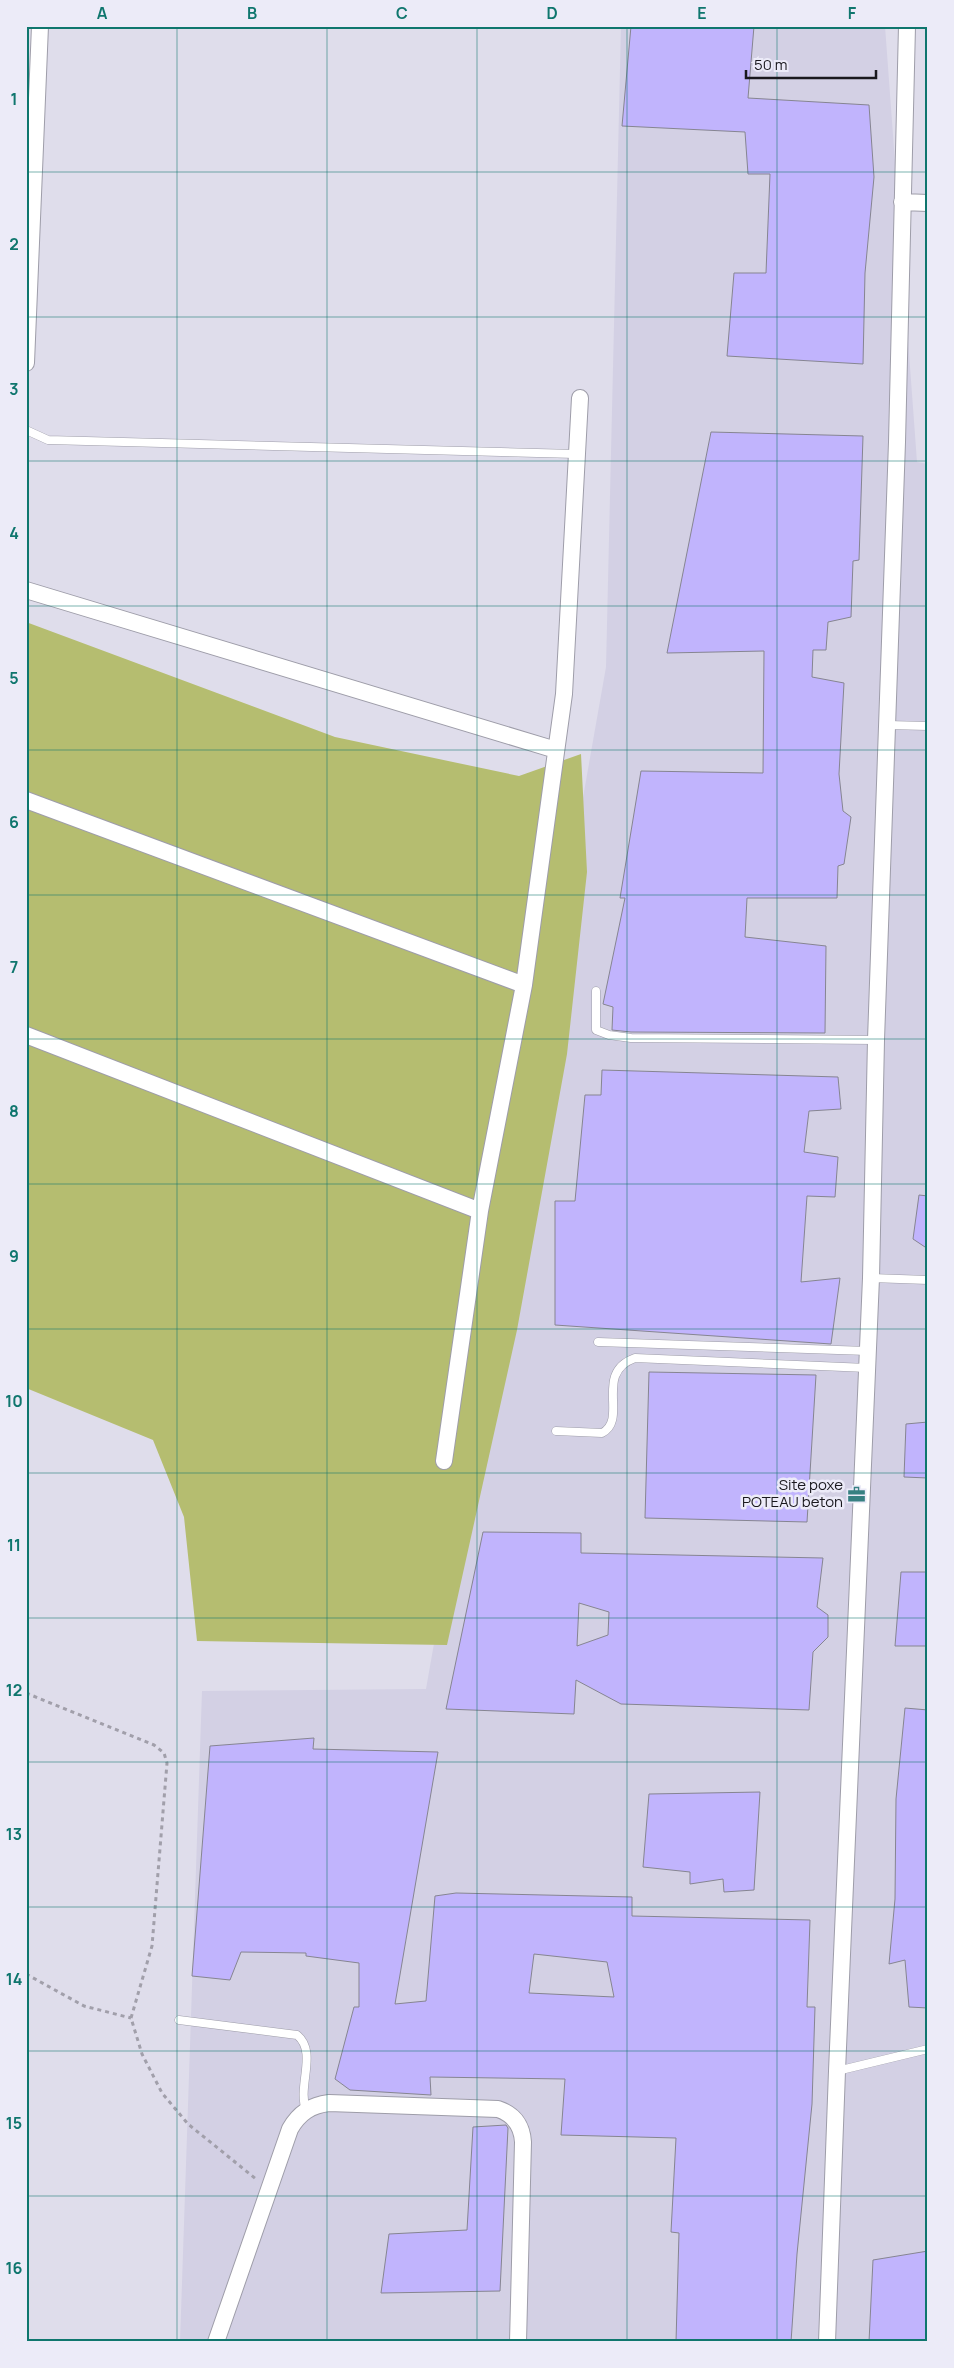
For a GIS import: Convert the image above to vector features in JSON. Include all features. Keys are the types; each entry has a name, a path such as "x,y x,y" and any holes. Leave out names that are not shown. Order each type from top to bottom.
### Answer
{"street":[{"path":"26,363 40,26"},
{"path":"827,2342 871,1278 876,1040 897,442 907,26"},
{"path":"902,202 928,203"},
{"path":"444,1461 480,1211 524,985 564,694 580,398"},
{"path":"26,590 556,750"},
{"path":"26,800 524,985"},
{"path":"26,1035 480,1211"},
{"path":"216,2342 290,2129 306,2110 329,2103 498,2109 514,2118 521,2129 523,2142 518,2342"}],"lane":[{"path":"26,430 48,440 576,454"},
{"path":"887,725 928,726"},
{"path":"596,991 596,1030 609,1035 631,1038 876,1040"},
{"path":"871,1278 928,1280"},
{"path":"598,1342 868,1351"},
{"path":"556,1431 602,1433 607,1430 612,1422 613,1379 622,1364 636,1358 867,1368"},
{"path":"179,2020 296,2035 304,2042 307,2052 303,2092 306,2110"},
{"path":"837,2071 928,2049"}],"path":[{"path":"26,1693 154,1745 164,1753 168,1763 152,1946 131,2018 142,2054 162,2093 188,2124 269,2189"},
{"path":"26,1974 84,2006 131,2018"}],"shaded area":[{"path":"621,26 885,26 917,462 928,464 928,2342 180,2342 202,1691 426,1689 606,667"}],"green space":[{"path":"26,622 335,737 519,776 581,754 587,872 567,1054 517,1330 447,1645 197,1641 184,1517 153,1440 26,1388"}],"building":[{"path":"631,26 754,26 748,98 869,105 874,177 865,273 863,364 727,356 734,273 766,273 770,174 748,174 745,132 622,126"},
{"path":"711,432 863,436 859,560 853,561 851,617 828,622 826,650 813,650 812,677 844,683 839,774 843,811 851,817 844,864 838,866 837,898 747,898 745,937 826,946 825,1033 631,1032 612,1030 613,1007 603,1004 625,898 620,898 641,771 763,773 764,651 667,653"},
{"path":"602,1070 838,1077 841,1109 809,1111 804,1152 838,1157 835,1197 807,1196 801,1282 840,1278 831,1344 555,1325 555,1201 575,1201 585,1095 601,1095"},
{"path":"919,1195 928,1196 928,1249 913,1239"},
{"path":"649,1372 816,1375 807,1522 645,1518"},
{"path":"928,1422 928,1478 904,1477 906,1424"},
{"path":"483,1532 581,1533 581,1553 823,1558 817,1607 828,1615 828,1637 813,1652 809,1710 621,1704 576,1680 574,1714 446,1709","holes":["579,1603 609,1612 608,1635 577,1646"]},
{"path":"901,1572 928,1572 928,1646 895,1646"},
{"path":"905,1708 928,1710 928,2008 909,2007 905,1960 889,1964 895,1899 896,1799"},
{"path":"314,1738 313,1749 438,1752 395,2004 426,2001 435,1896 456,1893 632,1897 632,1916 810,1920 807,2007 815,2007 812,2104 797,2254 791,2342 676,2342 679,2233 671,2232 676,2138 561,2135 565,2079 430,2077 431,2095 350,2090 335,2079 354,2007 359,2007 359,1963 306,1956 306,1953 241,1952 230,1980 192,1976 210,1746","holes":["534,1954 607,1962 614,1997 529,1993"]},
{"path":"760,1792 754,1890 724,1892 723,1879 690,1884 690,1872 643,1867 649,1794"},
{"path":"506,2125 508,2128 500,2291 381,2293 389,2234 467,2230 473,2127"},
{"path":"928,2251 928,2342 869,2342 873,2260"}],"place":[{"name":"Site poxe POTEAU beton","path":"857,1494"}]}
